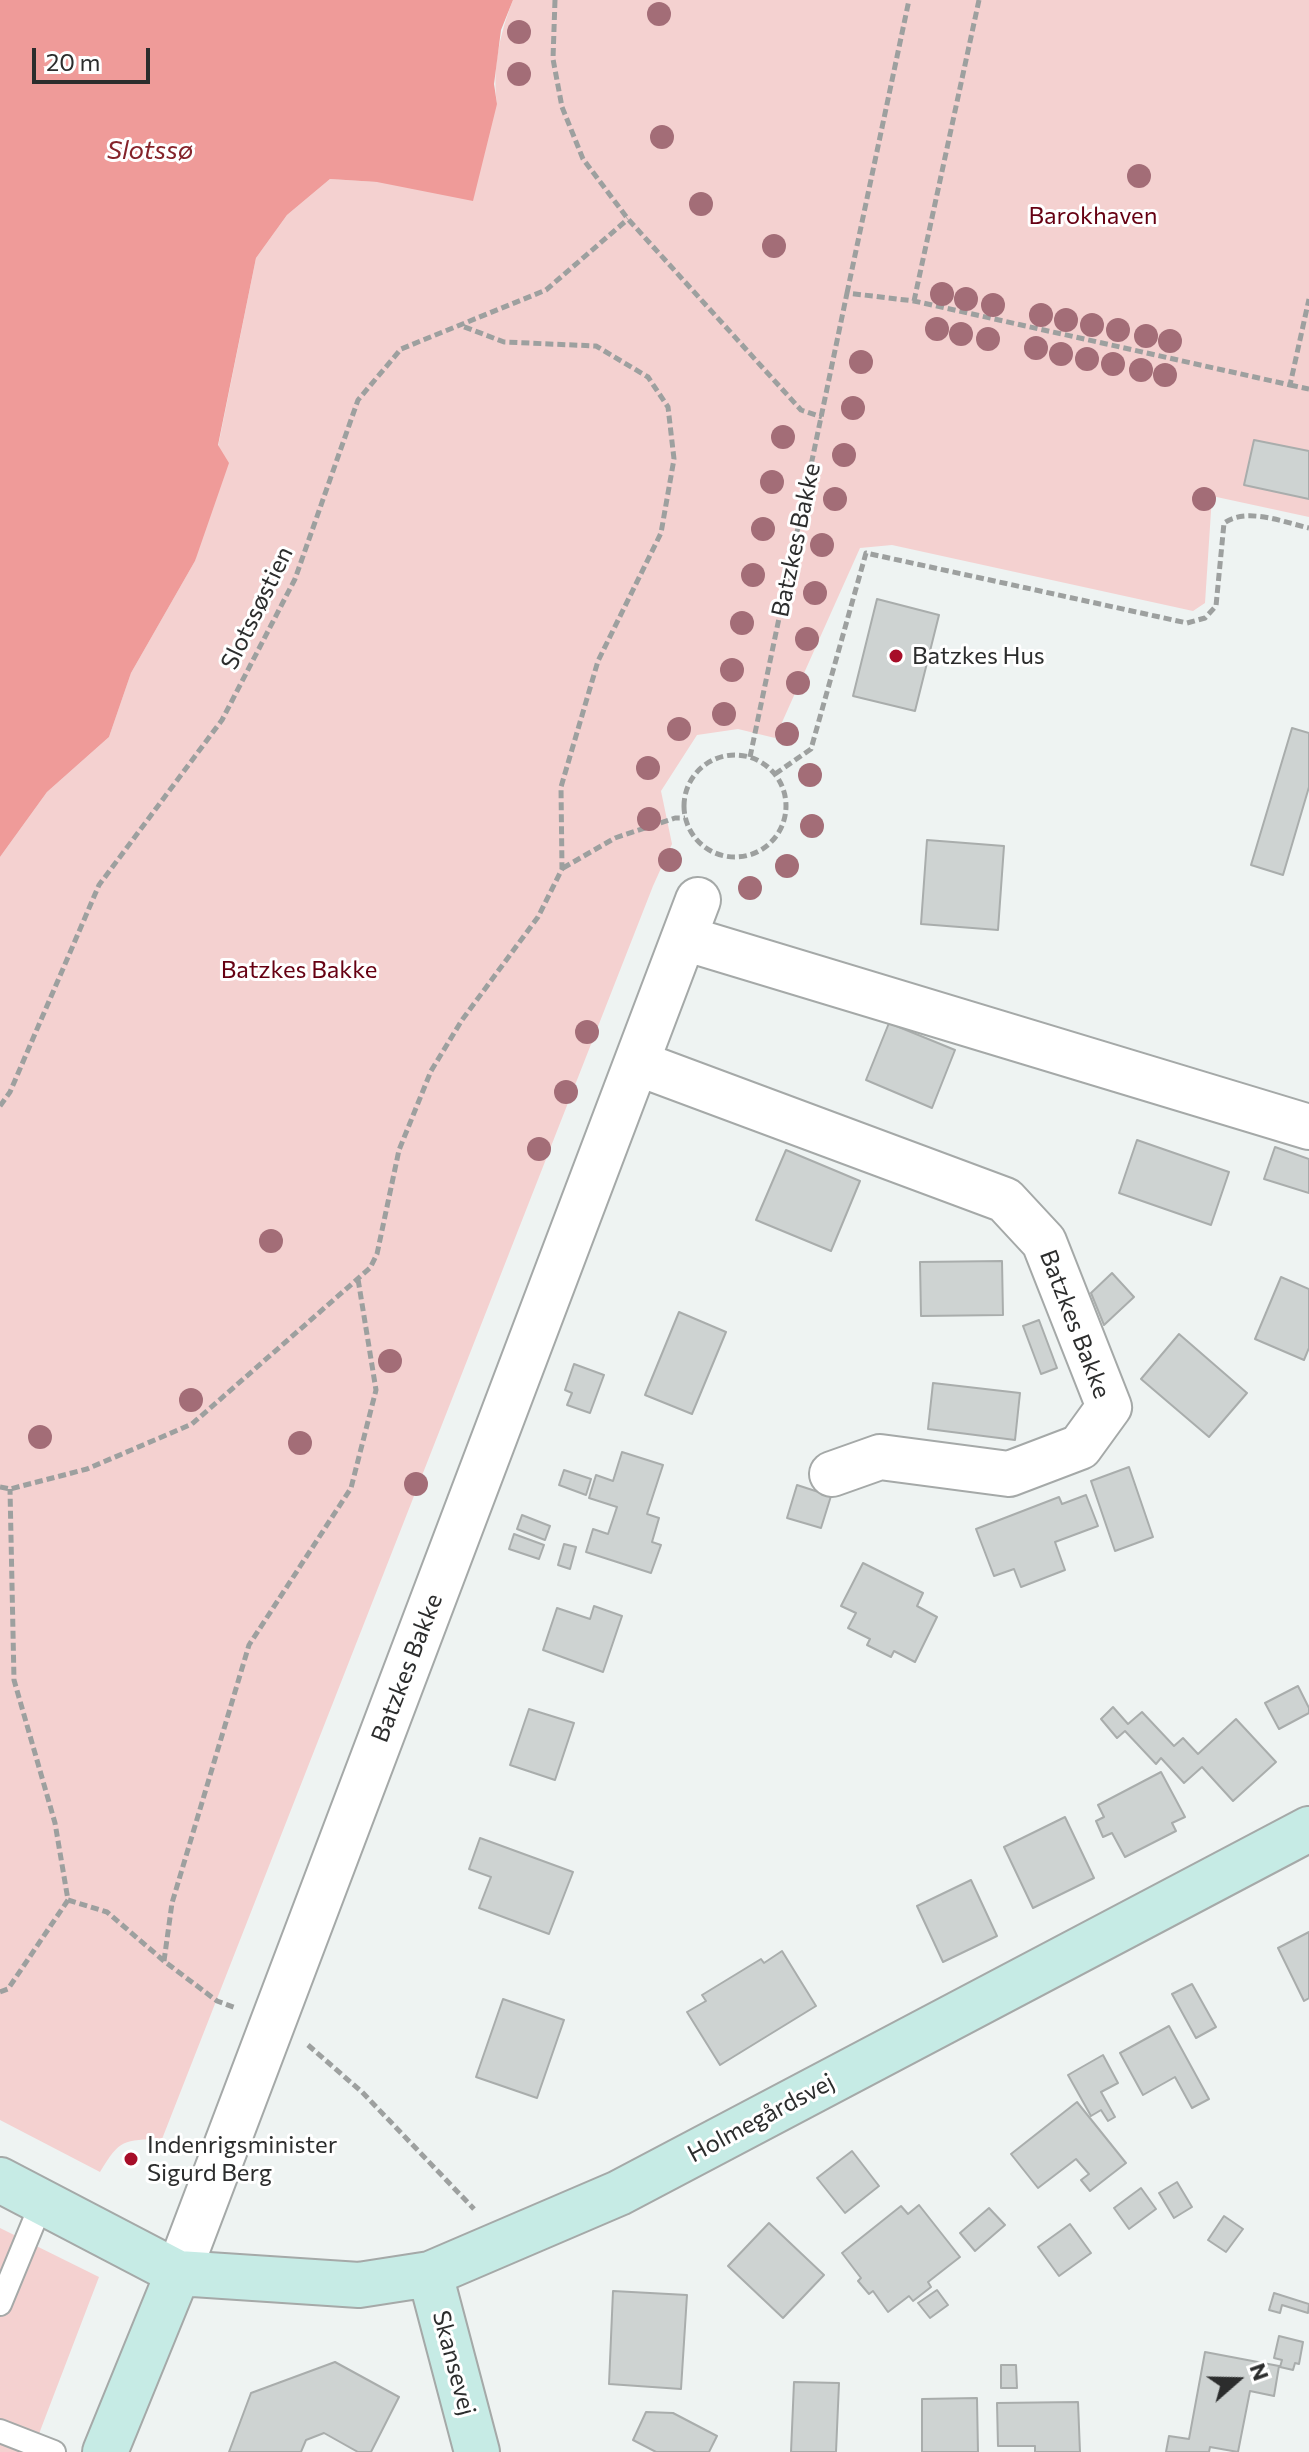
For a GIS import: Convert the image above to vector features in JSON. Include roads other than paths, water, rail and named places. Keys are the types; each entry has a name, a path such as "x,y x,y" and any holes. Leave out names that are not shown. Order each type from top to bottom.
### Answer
{"street":[{"name":"Batzkes Bakke","path":"178,2273 691,919 1309,1127"},
{"name":"Batzkes Bakke","path":"637,1063 1005,1200 1044,1242 1109,1407 1080,1447 1009,1474 880,1457 832,1474"},
{"name":"Holmegårdsvej","path":"178,2273 359,2285 430,2274 619,2193 1308,1832"},
{"path":"0,2180 178,2273 105,2452"},
{"name":"Skansevej","path":"430,2274 477,2452"}],"lane":[{"path":"0,2304 42,2202"},
{"path":"0,2431 54,2452"}],"water":[{"name":"Slotssø","path":"0,0 513,0 501,30 494,84 497,104 473,201 377,182 330,179 287,215 256,258 218,445 229,463 195,561 131,673 109,737 47,792 0,857"}],"place":[{"name":"Batzkes Hus","path":"896,656"},
{"name":"Indenrigsminister Sigurd Berg","path":"131,2159"}],"park label":[{"name":"Barokhaven","path":"1093,216"}]}
